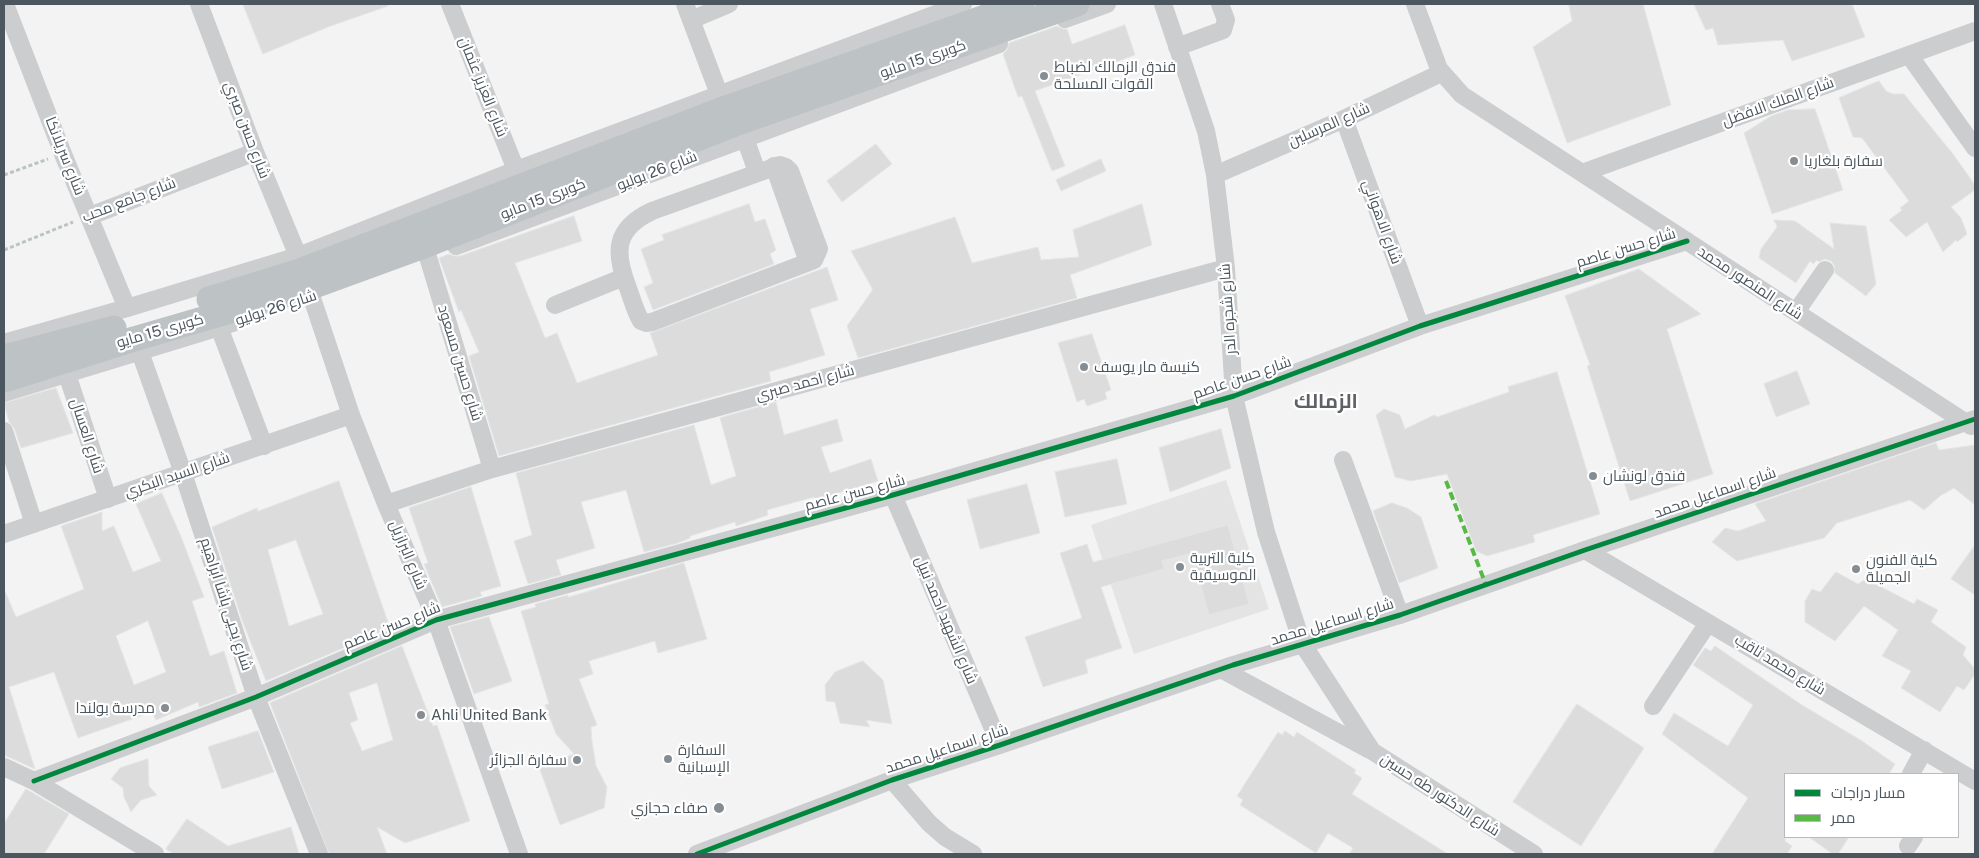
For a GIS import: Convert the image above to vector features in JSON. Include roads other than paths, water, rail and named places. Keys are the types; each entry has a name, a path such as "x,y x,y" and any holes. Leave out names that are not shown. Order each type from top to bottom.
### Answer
{"highway":[{"name":"كوبرى 15 مايو","path":"4,357 133,323 297,272 726,108 1022,4"},
{"name":"كوبرى 15 مايو","path":"4,380 134,339 306,289 421,247 735,124 1077,4"}],"street":[{"name":"شارع سريلانكا","path":"5,4 63,154 127,308"},
{"name":"شارع حسن صبري","path":"199,4 255,152 298,256"},
{"name":"شارع العزيز عثمان","path":"450,4 516,170"},
{"path":"719,94 688,12 729,4"},
{"path":"4,343 298,256 516,170 719,94 921,11 963,4"},
{"name":"شارع 26 يوليو","path":"4,393 219,327 428,257 1107,4"},
{"name":"شارع شجره الدر","path":"1163,4 1206,131 1215,175 1226,268 1234,396 1266,532 1302,643"},
{"path":"1177,47 1223,30 1226,20 1220,4"},
{"name":"شارع المنصور محمد","path":"1415,4 1432,52 1442,73 1462,94 1687,242 1972,423"},
{"name":"شارع الملك الافضل","path":"1582,173 1975,31"},
{"path":"1909,55 1975,148"},
{"name":"شارع المرسلين","path":"1215,175 1344,119 1442,73"},
{"name":"شارع الاهواني","path":"1344,119 1420,326"},
{"path":"745,138 766,169 808,262 646,323 641,321 619,262 620,245 626,230 638,218 766,169"},
{"name":"شارع جامع محب","path":"90,216 255,152"},
{"name":"شارع حسن عاصم","path":"34,781 256,697 436,620 893,496 1234,396 1420,326 1687,242"},
{"name":"شارع البرازيل","path":"298,256 351,415 386,504 436,620 519,854"},
{"name":"شارع حسين مسعود","path":"428,257 492,469"},
{"name":"شارع احمد صبري","path":"386,504 492,469 1226,268"},
{"path":"1796,312 1825,270"},
{"path":"556,305 624,277"},
{"path":"219,327 264,446"},
{"name":"شارع يحيى باشا ابراهيم","path":"140,352 183,473 256,697 319,854"},
{"name":"شارع العسال","path":"67,374 108,499"},
{"name":"شارع السيد البكري","path":"4,534 351,415"},
{"name":"شارع اسماعيل محمد","path":"697,854 892,780 1227,667 1400,615 1585,550 1972,423"},
{"path":"4,431 34,524"},
{"path":"1343,460 1400,615"},
{"name":"شارع الشهيد احمد نبيل","path":"893,496 1000,745"},
{"name":"شارع محمد ثاقب","path":"1585,550 1975,780"},
{"path":"1653,706 1708,623"},
{"name":"شارع الدكتور طه حسين","path":"1302,643 1372,751"},
{"name":"شارع الدكتور طه حسين","path":"1227,667 1372,751 1534,854"},
{"path":"1912,773 1924,750"},
{"path":"7,771 34,781 155,854"},
{"path":"892,780 929,823 945,837 973,854"}],"place":[{"name":"فندق الزمالك لضباط القوات المسلحة","path":"1044,76"},
{"name":"سفارة بلغاريا","path":"1794,161"},
{"name":"كنيسة مار يوسف","path":"1084,367"},
{"name":"فندق لونشان","path":"1593,476"},
{"name":"كلية التربية الموسيقية","path":"1180,567"},
{"name":"كلية الفنون الجميلة","path":"1856,569"},
{"name":"مدرسة بولندا","path":"165,708"},
{"name":"Ahli United Bank","path":"421,715"},
{"name":"السفارة الإسبانية","path":"668,759"},
{"name":"سفارة الجزائر","path":"577,760"},
{"name":"صفاء حجازي","path":"719,808"}],"district":[{"name":"الزمالك","path":"1326,402"}]}
